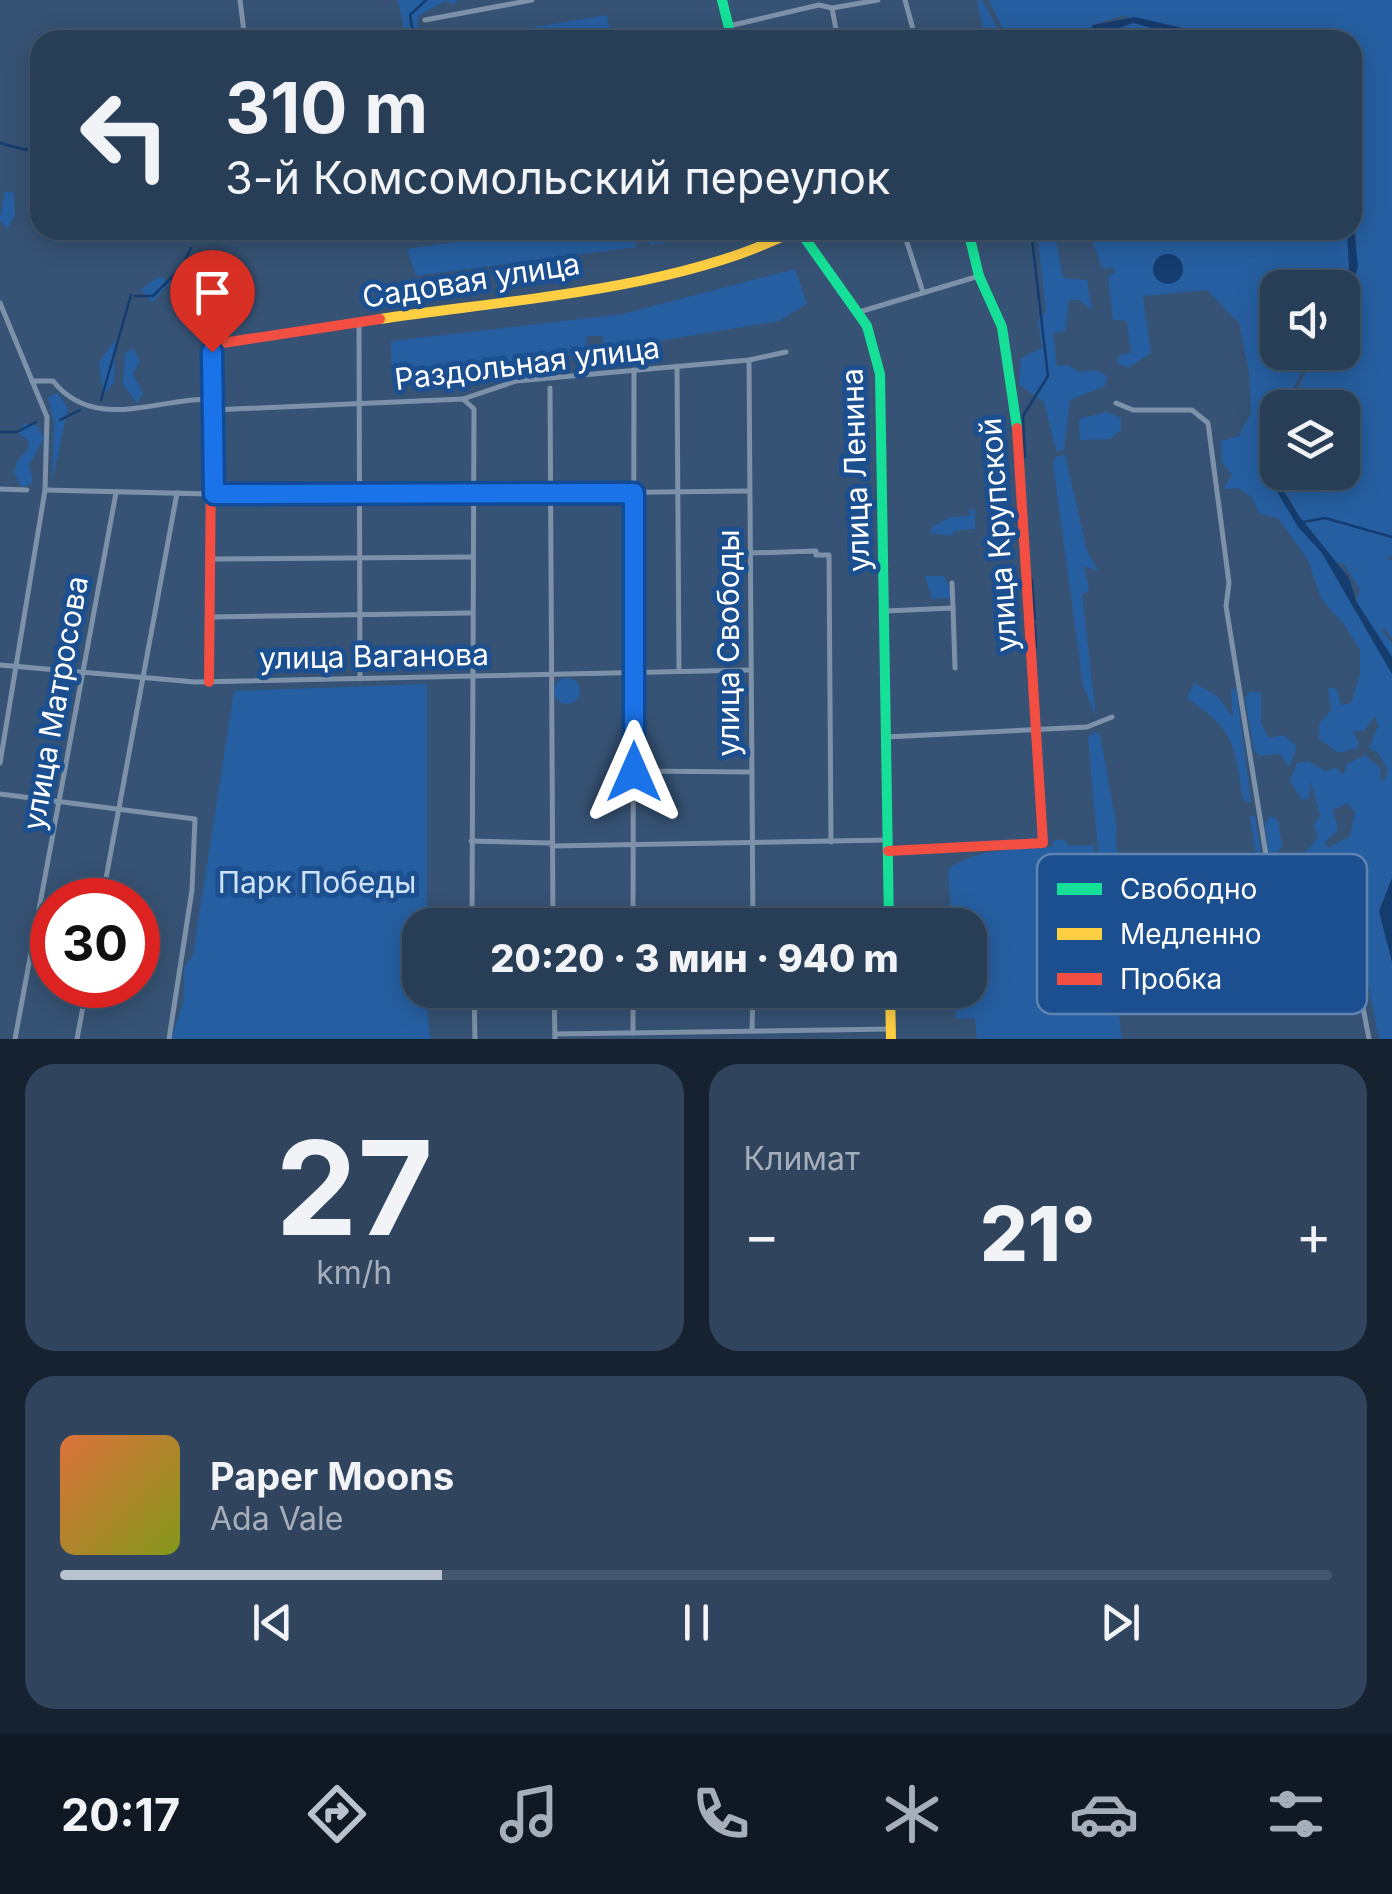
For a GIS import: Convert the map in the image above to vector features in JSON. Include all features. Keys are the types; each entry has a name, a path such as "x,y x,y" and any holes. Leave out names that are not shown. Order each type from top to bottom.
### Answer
{"street":[{"path":"240,0 244,30"},
{"path":"425,20 532,0"},
{"path":"722,0 729,30"},
{"path":"728,26 819,5 832,8 878,0"},
{"path":"905,0 913,30"},
{"path":"832,8 836,30"},
{"name":"Садовая улица","path":"212,404 212,352 223,340 661,276 756,252 778,240"},
{"name":"улица Ленина","path":"805,240 859,312 873,341 882,396 890,908"},
{"path":"906,240 922,290"},
{"name":"улица Крупской","path":"888,846 1043,843 1022,462 1002,327 979,276 970,240"},
{"path":"859,312 979,276"},
{"path":"0,303 48,422 45,490 0,762"},
{"path":"359,322 360,679"},
{"name":"Раздольная улица","path":"32,382 53,380 69,400 103,410 212,404 358,405 463,399 516,381 749,360 786,352"},
{"name":"улица Свободы","path":"749,360 753,908"},
{"path":"677,366 678,670"},
{"path":"633,908 634,370"},
{"path":"550,388 553,908"},
{"path":"463,399 474,409 470,557 472,908"},
{"path":"1116,403 1132,410 1192,410 1208,424 1229,582 1226,606 1265,854"},
{"path":"209,682 212,404"},
{"path":"0,488 26,490"},
{"path":"45,490 177,494 749,490"},
{"name":"улица Матросова","path":"15,1039 116,493"},
{"path":"106,878 177,494"},
{"path":"750,552 816,550 816,555 829,555 830,842"},
{"path":"212,558 470,557"},
{"path":"952,583 955,668"},
{"name":"улица Ленина","path":"884,611 953,608"},
{"path":"210,617 471,613"},
{"name":"улица Ваганова","path":"0,665 209,682 750,670"},
{"path":"886,737 1087,727 1112,717"},
{"path":"634,772 751,772"},
{"path":"0,794 194,819 192,890 169,1039"},
{"path":"471,841 632,846 830,842 888,846"},
{"path":"77,1039 83,1008"},
{"path":"475,1008 476,1039"},
{"path":"554,1008 555,1037 752,1031 891,1034 890,1008"},
{"path":"633,1008 633,1033"},
{"path":"752,1031 753,1008"},
{"path":"1365,1014 1370,1039"}],"green space":[{"path":"398,0 458,0 454,4 445,1 418,16 418,30 404,30"},
{"path":"977,0 982,0 998,30 983,30"},
{"path":"989,0 1392,0 1392,556 1386,558 1392,560 1392,639 1384,627 1382,631 1392,643 1392,657 1356,601 1360,590 1343,563 1336,563 1284,490 1360,490 1360,390 1298,390 1306,370 1360,370 1356,240 1362,240 1362,30 1100,30 1104,25 1123,27 1134,22 1125,15 1093,25 1090,30 1005,30"},
{"path":"607,15 610,30 516,30"},
{"path":"5,191 14,193 15,215 7,229 0,220"},
{"path":"469,240 637,240 636,247 416,276 407,249"},
{"path":"649,240 682,240 650,245"},
{"path":"1038,240 1056,240 1063,278 1087,280 1092,311 1080,300 1069,300 1065,331 1053,333 1057,366 1069,365 1078,372 1096,370 1107,376 1105,386 1070,400 1064,450 1056,451 1044,402 1019,385 1021,358 1042,348 1038,320 1046,311"},
{"path":"1092,240 1348,240 1348,270 1260,270 1260,370 1302,370 1293,390 1260,390 1260,490 1277,490 1322,553 1392,674 1392,878 1379,911 1392,962 1392,1039 1379,1039 1367,978 1367,854 1304,854 1318,838 1314,824 1320,816 1311,781 1309,798 1302,800 1290,781 1297,763 1309,761 1325,771 1337,768 1343,775 1347,764 1365,755 1381,769 1380,780 1385,779 1388,770 1378,753 1369,748 1378,726 1375,716 1364,731 1353,731 1357,748 1338,753 1319,739 1319,723 1331,710 1328,688 1337,689 1341,705 1351,703 1360,674 1360,650 1344,624 1321,599 1308,560 1278,518 1260,514 1251,497 1238,488 1223,489 1232,475 1222,462 1221,441 1239,436 1251,413 1249,373 1239,323 1207,290 1143,296 1151,353 1129,367 1118,365 1119,355 1131,353 1127,321 1113,320 1108,277 1115,272 1112,267 1103,269","holes":["1348,803 1355,812 1350,836 1328,848 1325,842 1338,830 1333,810"]},
{"path":"219,267 233,275 209,285 208,291 220,301 217,332 209,333 203,319 211,307 202,302 200,282 193,270 202,273"},
{"path":"795,269 807,304 779,321 604,350 603,336 587,336 585,353 392,381 391,341 623,314"},
{"path":"159,277 171,281 152,303 141,289"},
{"path":"115,340 114,382 103,395 99,362"},
{"path":"133,348 140,361 133,374 143,393 137,403 123,384 125,353"},
{"path":"57,393 68,408 52,481 54,424 48,397"},
{"path":"1107,412 1121,418 1121,430 1110,439 1080,440 1079,419"},
{"path":"24,423 38,426 44,438 29,465 33,482 22,488 14,473 17,461 29,448 28,440 18,433"},
{"path":"1065,455 1087,551 1098,571 1084,566 1089,591 1082,594 1096,718 1083,685 1053,464 1056,456"},
{"path":"969,509 975,509 975,529 955,531 951,536 930,533 932,527 950,517 970,516"},
{"path":"925,576 944,576 952,593 950,598 932,599"},
{"path":"567,678 576,682 580,691 576,700 567,704 558,700 554,691 558,682"},
{"path":"1194,683 1217,696 1233,717 1231,691 1236,688 1251,802 1244,801 1228,737 1213,718 1187,698"},
{"name":"Парк Победы","path":"427,684 427,908 402,908 402,1008 428,1008 431,1039 171,1039 184,1000 184,968 193,955 234,691"},
{"path":"1250,691 1261,693 1261,722 1268,738 1284,735 1297,747 1289,767 1280,754 1259,756 1254,750 1245,699"},
{"path":"1093,732 1100,735 1119,854 1098,854 1088,737"},
{"path":"1255,815 1261,854 1256,854 1250,816"},
{"path":"1271,816 1278,820 1282,847 1276,854 1268,851 1265,823"},
{"path":"1063,839 1069,846 1094,845 1095,854 1037,854 1037,1014 1119,1014 1122,1039 977,1039 975,1018 956,1019 956,1008 987,1008 987,908 951,908 948,869 985,853 1052,847 1053,841"}],"shaded area":[{"path":"1135,17 1191,30 1160,30 1133,23 1113,30 1090,30 1093,25"},
{"path":"1348,240 1355,240 1358,267 1349,270"},
{"path":"1168,254 1179,258 1183,269 1179,280 1168,284 1157,280 1153,269 1157,258"},
{"path":"1276,490 1283,490 1349,578 1356,601 1392,657 1392,674 1322,553 1298,527"},
{"path":"1392,878 1392,962 1379,911"}],"waterway":[{"path":"412,30 410,15 426,0"},
{"path":"0,143 26,150 30,147"},
{"path":"1025,457 1023,416 1048,376 1032,240"},
{"path":"186,258 191,248"},
{"path":"135,296 153,296 177,272"},
{"path":"101,400 131,295"},
{"path":"60,420 80,410"},
{"path":"0,432 17,432 36,422"},
{"path":"1303,522 1325,518 1392,537"},
{"path":"1032,580 1035,619"},
{"path":"1035,624 1036,647"}],"traffic: fast":[{"path":"722,0 730,30"},
{"path":"806,240 867,326 880,374 889,908"},
{"path":"970,240 979,276 1002,327 1017,428"}],"traffic: slow":[{"path":"380,319 649,279 701,266 773,240"},
{"path":"890,1008 891,1039"}],"traffic: jam":[{"path":"209,682 212,352 216,344 380,319"},
{"path":"888,851 1043,843 1017,428"}],"route":[{"path":"212,352 214,494 634,493 634,772"}]}
